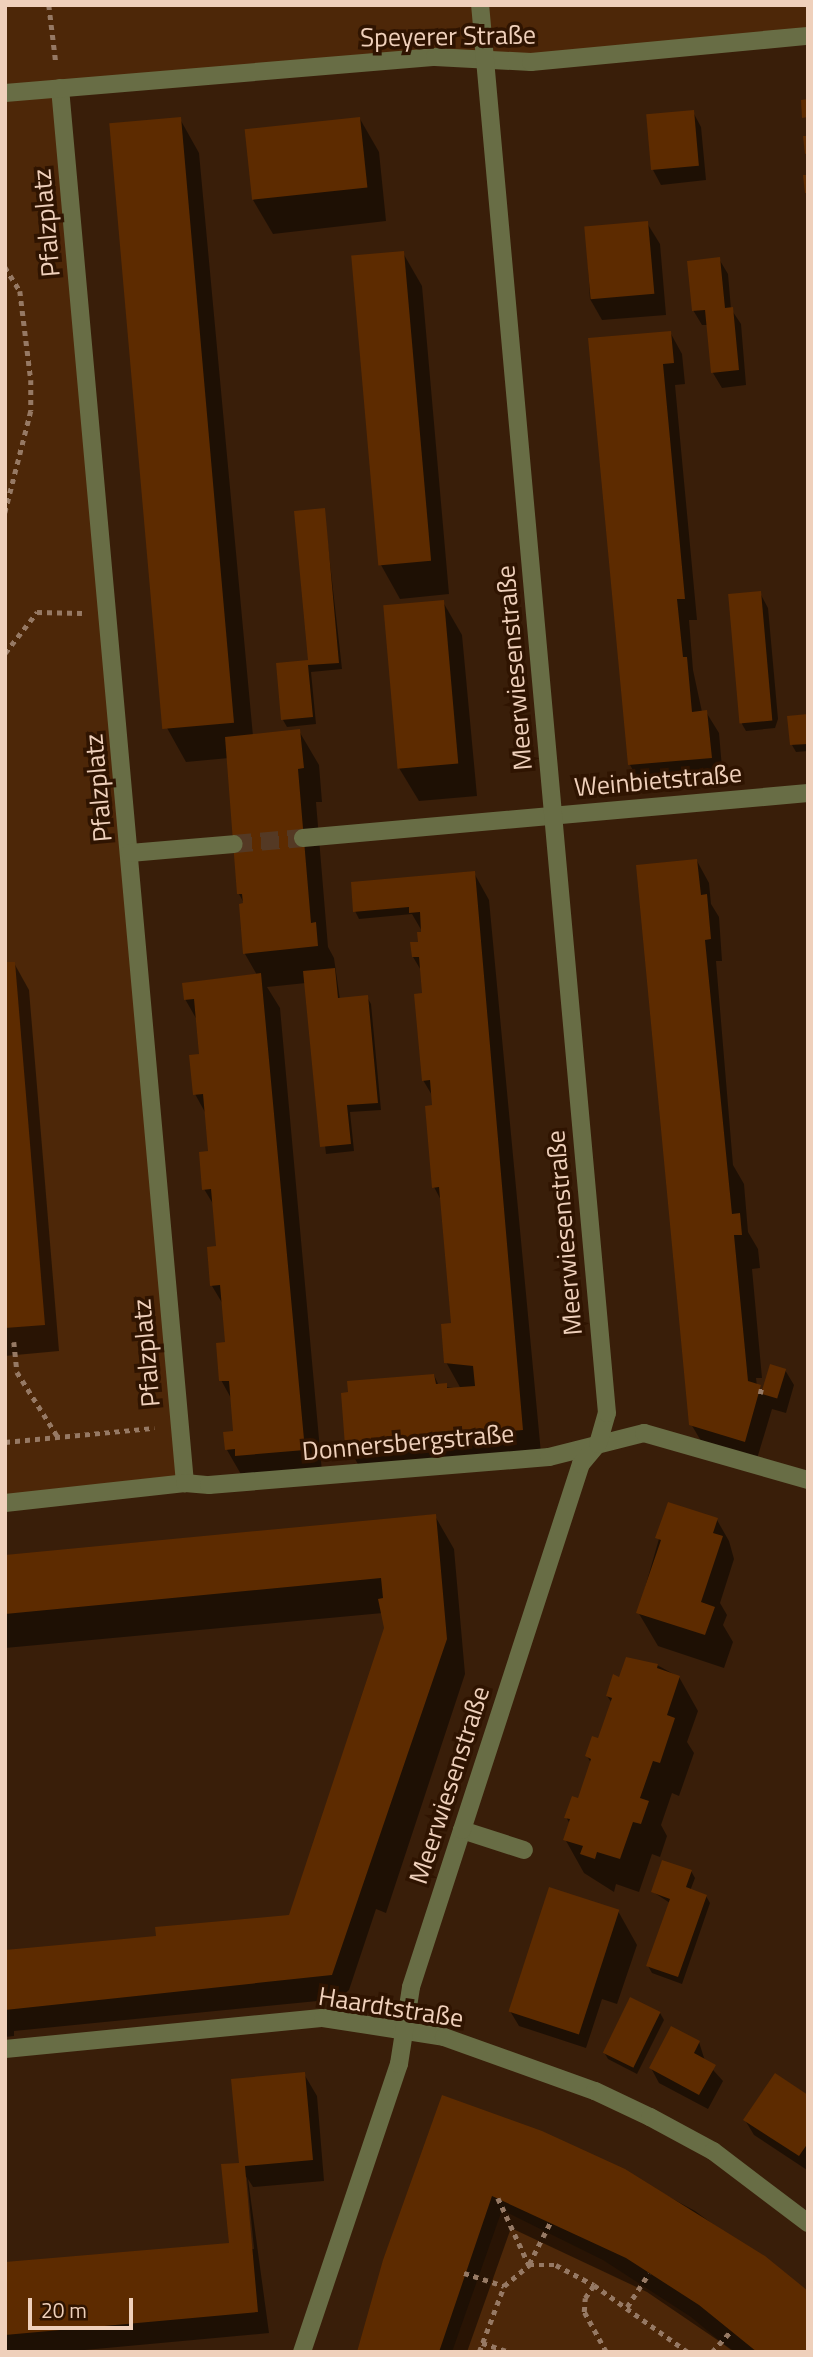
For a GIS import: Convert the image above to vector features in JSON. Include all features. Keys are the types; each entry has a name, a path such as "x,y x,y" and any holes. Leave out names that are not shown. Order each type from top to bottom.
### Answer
{"street":[{"name":"Meerwiesenstraße","path":"302,2352 399,2064 411,1987 581,1464 598,1444 607,1413 480,5"},
{"name":"Speyerer Straße","path":"5,93 435,57 485,62 808,36"},
{"name":"Pfalzplatz","path":"60,88 185,1483"},
{"name":"Weinbietstraße","path":"303,838 808,793"},
{"path":"130,853 234,844"},
{"name":"Donnersbergstraße","path":"5,1503 185,1483 209,1485 549,1457 644,1433 808,1480"},
{"path":"462,1830 524,1850"},
{"name":"Haardtstraße","path":"5,2049 323,2018 444,2037 509,2058 650,2117 713,2151 808,2222"}],"path":[{"path":"49,5 60,88"},
{"path":"5,267 20,291 31,411 5,513"},
{"path":"5,653 37,612 108,611"},
{"path":"14,1342 17,1372 58,1437"},
{"path":"760,1394 762,1385"},
{"path":"5,1442 179,1426"},
{"path":"498,2198 529,2265"},
{"path":"479,2352 505,2286 529,2265 551,2221"},
{"path":"529,2265 556,2264 594,2285 688,2352"},
{"path":"464,2273 505,2286"},
{"path":"627,2307 649,2273"},
{"path":"594,2285 585,2298 584,2312 607,2352"},
{"path":"712,2352 731,2331"},
{"path":"482,2343 509,2352"}],"shaded area":[{"path":"5,5 808,5 808,36 60,89 185,1483 5,1503"},
{"path":"502,2210 603,2260 691,2317 733,2352 452,2352"}],"building":[{"path":"808,99 808,117 802,118 801,100"},
{"path":"694,110 699,166 651,170 646,114"},
{"path":"181,117 234,723 162,729 109,123"},
{"path":"360,117 367,188 252,200 245,129"},
{"path":"803,136 808,136 808,153 805,154"},
{"path":"803,175 808,175 808,193 805,193"},
{"path":"648,221 654,294 591,299 584,227"},
{"path":"404,251 431,561 378,565 351,256"},
{"path":"720,257 725,308 733,307 739,370 711,373 705,310 692,311 687,261"},
{"path":"671,331 674,363 663,364 685,599 677,599 683,657 687,657 692,712 707,710 712,758 628,765 588,338"},
{"path":"325,508 339,663 308,665 313,717 281,720 276,663 308,660 294,511"},
{"path":"761,591 772,721 739,723 728,594"},
{"path":"444,600 458,763 398,769 383,605"},
{"path":"808,714 808,744 790,745 787,716"},
{"path":"300,729 304,768 298,769 311,923 316,922 318,946 243,954 239,904 243,903 242,894 237,894 225,737"},
{"path":"697,859 701,895 707,894 711,939 705,940 732,1214 740,1213 742,1235 734,1235 748,1381 761,1385 745,1442 689,1425 636,865"},
{"path":"475,871 523,1430 345,1446 341,1393 348,1392 347,1381 434,1374 436,1384 447,1383 447,1388 475,1386 473,1366 444,1363 441,1324 451,1323 439,1187 432,1188 425,1106 432,1105 430,1080 422,1081 414,994 422,993 419,957 412,957 410,942 418,942 417,932 421,932 420,912 409,913 409,907 353,912 351,882"},
{"path":"5,962 15,962 45,1325 5,1328"},
{"path":"335,968 338,998 368,995 378,1103 347,1105 351,1144 320,1147 303,971"},
{"path":"261,973 305,1450 235,1456 235,1449 225,1450 223,1432 233,1431 229,1381 219,1381 216,1343 225,1342 220,1285 210,1286 207,1247 216,1246 211,1189 202,1190 199,1152 208,1151 203,1094 193,1095 189,1055 199,1054 194,999 184,1000 182,983"},
{"path":"770,1364 786,1369 777,1399 761,1394"},
{"path":"668,1502 718,1518 713,1533 723,1536 701,1602 715,1607 705,1635 636,1613 661,1540 655,1538"},
{"path":"436,1514 447,1639 332,1975 5,2010 5,1950 156,1936 155,1927 289,1915 384,1628 378,1599 383,1598 381,1578 5,1614 5,1555"},
{"path":"626,1657 658,1664 657,1668 680,1676 667,1715 675,1718 660,1763 653,1761 640,1798 649,1801 641,1824 633,1822 620,1859 597,1852 595,1859 580,1854 583,1846 563,1840 570,1819 564,1818 572,1796 578,1798 591,1759 585,1756 592,1736 598,1738 612,1698 606,1696 613,1674 619,1677"},
{"path":"662,1860 692,1870 686,1887 707,1895 678,1977 646,1966 670,1899 651,1892"},
{"path":"549,1887 619,1910 579,2034 509,2012"},
{"path":"630,1997 661,2012 633,2068 603,2053"},
{"path":"671,2026 700,2041 694,2053 716,2065 699,2095 649,2068"},
{"path":"305,2072 313,2160 245,2166 258,2312 5,2335 5,2262 229,2243 221,2164 239,2163 231,2079"},
{"path":"775,2073 808,2095 808,2143 799,2156 743,2120"},
{"path":"442,2095 542,2131 625,2169 765,2256 808,2291 808,2352 757,2352 699,2305 626,2258 492,2196 439,2352 357,2352 383,2260"}],"tunnel":[{"path":"234,844 303,838"}]}
